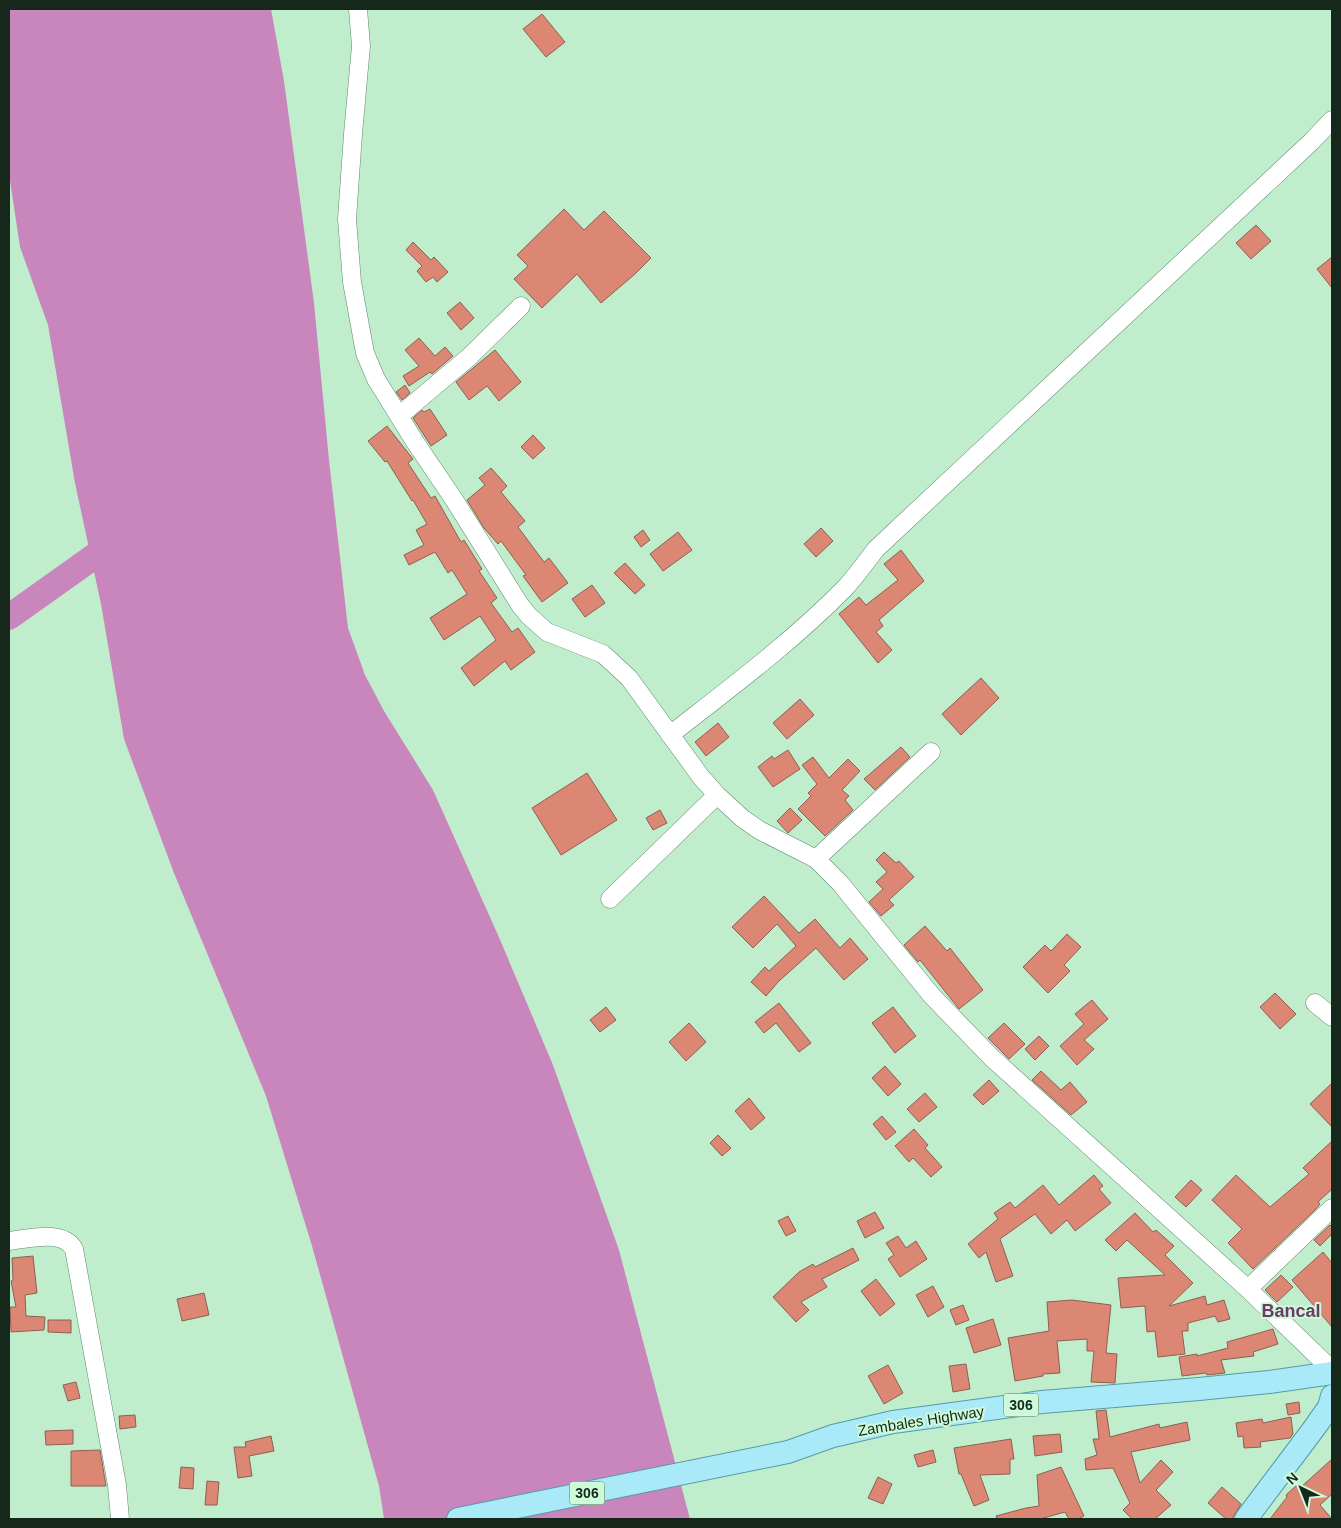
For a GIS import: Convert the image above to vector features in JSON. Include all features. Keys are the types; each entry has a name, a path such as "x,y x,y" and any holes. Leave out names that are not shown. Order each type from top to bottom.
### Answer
{"main road":[{"name":"Zambales Highway","path":"458,1519 788,1452 833,1436 893,1422 1042,1402 1269,1382 1332,1371"},
{"path":"1246,1519 1329,1407 1332,1396"}],"street":[{"path":"358,9 361,46 348,203 348,250 365,353 376,379 399,416 529,616 539,626 556,637 603,654 629,678 701,777 717,795 742,818 759,830 816,859 840,883 932,996 991,1057 1248,1290 1332,1371"},
{"path":"670,735 781,646 824,608 846,586 876,549 1332,120"},
{"path":"399,416 468,358 521,306"},
{"path":"816,859 931,752"},
{"path":"610,899 717,795"},
{"path":"1315,1003 1332,1018"},
{"path":"1248,1290 1332,1208"},
{"path":"9,1241 56,1236 71,1244 74,1249 117,1485 120,1519"}],"shaded area":[{"path":"9,9 271,9 284,81 314,303 348,628 365,675 384,711 433,790 498,935 553,1065 619,1250 690,1519 384,1519 379,1486 312,1246 266,1096 174,873 124,739 101,604 75,483 48,325 20,247 9,174"}],"building":[{"path":"542,14 565,42 546,57 523,29"},
{"path":"564,209 584,230 604,211 651,258 601,303 577,274 542,308 514,279 528,266 517,255"},
{"path":"1256,225 1271,241 1251,259 1236,243"},
{"path":"413,242 431,260 434,257 448,272 437,282 433,277 426,282 417,271 422,266 406,250"},
{"path":"1332,257 1332,288 1317,269"},
{"path":"460,302 474,318 461,330 447,313"},
{"path":"419,338 435,356 445,347 453,356 432,374 430,372 409,386 403,376 419,366 405,350"},
{"path":"495,350 521,382 499,401 487,386 469,400 456,382"},
{"path":"405,385 410,393 402,400 396,392"},
{"path":"430,409 447,435 431,446 413,418 422,410 424,412"},
{"path":"387,426 413,459 408,463 431,498 435,496 461,542 464,540 482,569 479,571 497,598 491,603 512,632 518,628 535,652 511,670 505,661 474,686 461,668 496,640 480,616 444,640 430,618 467,594 452,570 448,573 435,552 409,565 404,555 424,545 416,530 427,524 387,461 385,462 368,441"},
{"path":"533,435 545,448 533,459 521,447"},
{"path":"491,468 507,486 501,492 525,521 518,527 544,562 549,558 568,583 542,602 523,576 526,575 501,541 498,544 484,528 467,500 485,485 479,478"},
{"path":"821,528 833,541 816,557 804,544"},
{"path":"643,530 650,540 641,547 634,537"},
{"path":"678,532 692,550 663,571 650,554"},
{"path":"901,550 924,581 879,620 883,626 876,632 892,650 878,663 839,614 859,597 866,605 898,580 884,564"},
{"path":"625,563 645,585 635,594 614,573"},
{"path":"592,585 605,603 585,617 572,599"},
{"path":"981,678 999,698 961,735 942,714"},
{"path":"800,699 814,715 787,739 773,723"},
{"path":"718,723 729,737 706,756 695,742"},
{"path":"901,747 910,757 875,790 864,779"},
{"path":"788,750 800,769 773,787 758,767 772,756 774,759"},
{"path":"813,757 829,778 848,759 860,771 842,790 849,796 845,800 853,810 825,836 798,809 811,796 808,793 817,784 802,765"},
{"path":"587,773 617,820 561,855 532,808"},
{"path":"790,808 802,820 788,833 777,821"},
{"path":"660,810 667,823 653,830 646,818"},
{"path":"884,852 896,863 899,861 914,877 889,900 894,905 881,916 869,902 883,889 876,882 887,872 876,860"},
{"path":"764,896 799,933 815,919 840,948 850,938 868,959 844,980 816,948 779,981 766,996 751,982 765,967 769,971 796,946 777,924 753,948 732,927"},
{"path":"925,926 947,951 950,948 983,990 959,1009 920,960 918,962 904,945"},
{"path":"1067,934 1081,947 1064,965 1070,971 1048,993 1023,967 1045,945 1051,951"},
{"path":"1275,993 1296,1014 1280,1029 1260,1007"},
{"path":"1092,1000 1108,1019 1084,1040 1094,1049 1077,1065 1060,1046 1084,1024 1075,1014"},
{"path":"779,1003 811,1043 799,1052 776,1023 764,1033 755,1022"},
{"path":"606,1007 616,1020 600,1032 590,1020"},
{"path":"893,1007 916,1036 895,1053 872,1023"},
{"path":"689,1023 706,1042 686,1061 669,1042"},
{"path":"1004,1023 1025,1044 1009,1059 988,1038"},
{"path":"1039,1036 1049,1046 1035,1060 1025,1049"},
{"path":"885,1066 901,1084 888,1096 872,1078"},
{"path":"1041,1071 1061,1090 1070,1082 1087,1102 1071,1115 1032,1080"},
{"path":"989,1080 999,1091 983,1105 973,1095"},
{"path":"1332,1083 1332,1127 1310,1104"},
{"path":"925,1093 937,1107 919,1122 907,1109"},
{"path":"749,1098 765,1118 751,1130 735,1111"},
{"path":"882,1116 896,1132 886,1140 873,1124"},
{"path":"914,1129 928,1145 925,1148 942,1167 931,1177 913,1158 909,1162 895,1146"},
{"path":"718,1135 731,1148 722,1156 710,1143"},
{"path":"1332,1141 1332,1189 1318,1202 1320,1204 1315,1210 1253,1269 1228,1243 1242,1229 1212,1200 1236,1175 1270,1207 1309,1174 1303,1168"},
{"path":"1094,1175 1103,1186 1099,1189 1111,1203 1075,1231 1067,1220 1051,1234 1035,1214 1000,1239 1013,1276 996,1282 986,1252 979,1258 968,1244 998,1219 994,1213 1010,1202 1015,1208 1043,1185 1059,1205"},
{"path":"1191,1180 1202,1190 1186,1207 1175,1197"},
{"path":"875,1212 884,1228 865,1238 857,1221"},
{"path":"1135,1213 1153,1232 1156,1230 1174,1246 1165,1255 1193,1283 1169,1306 1205,1296 1207,1305 1224,1300 1230,1319 1218,1322 1215,1316 1188,1323 1188,1331 1182,1331 1185,1354 1158,1357 1155,1331 1147,1332 1145,1306 1121,1308 1118,1278 1165,1275 1127,1240 1116,1251 1105,1240"},
{"path":"788,1216 796,1231 786,1236 778,1221"},
{"path":"1330,1225 1332,1227 1332,1234 1320,1246 1314,1240"},
{"path":"898,1236 906,1248 916,1241 927,1259 900,1277 888,1259 894,1255 886,1243"},
{"path":"853,1248 859,1260 822,1279 827,1287 801,1302 809,1310 796,1322 773,1297 799,1272 813,1264 815,1267"},
{"path":"1323,1252 1332,1263 1332,1327 1292,1280"},
{"path":"33,1256 37,1293 25,1295 26,1316 45,1317 44,1330 11,1332 10,1307 16,1307 11,1281 13,1280 12,1258"},
{"path":"1281,1275 1293,1287 1277,1302 1265,1290"},
{"path":"876,1279 895,1304 880,1316 861,1291"},
{"path":"933,1286 944,1307 928,1317 916,1295"},
{"path":"204,1293 209,1315 182,1321 177,1299"},
{"path":"1072,1300 1111,1305 1106,1353 1117,1354 1115,1383 1091,1382 1094,1351 1087,1351 1087,1339 1057,1341 1060,1373 1043,1374 1043,1376 1015,1381 1008,1338 1049,1331 1047,1302"},
{"path":"963,1305 969,1320 956,1325 950,1310"},
{"path":"993,1319 1001,1345 974,1353 966,1328"},
{"path":"48,1320 71,1320 71,1333 48,1332"},
{"path":"1273,1329 1278,1344 1253,1352 1254,1356 1221,1360 1225,1373 1182,1376 1179,1357 1197,1354 1197,1356 1228,1348 1227,1342"},
{"path":"966,1364 970,1389 953,1392 949,1366"},
{"path":"888,1365 903,1393 884,1404 868,1376"},
{"path":"76,1382 80,1398 68,1401 63,1385"},
{"path":"1299,1402 1300,1413 1288,1415 1286,1404"},
{"path":"1106,1410 1110,1437 1159,1424 1160,1428 1187,1422 1190,1440 1131,1452 1140,1483 1161,1460 1173,1472 1156,1490 1171,1505 1155,1519 1132,1519 1123,1510 1130,1503 1113,1468 1086,1470 1085,1459 1097,1455 1093,1439 1099,1439 1096,1411"},
{"path":"135,1415 136,1427 120,1429 119,1416"},
{"path":"1291,1417 1293,1434 1290,1438 1260,1442 1261,1447 1244,1448 1243,1436 1238,1437 1236,1423 1262,1419 1263,1423"},
{"path":"73,1430 73,1444 46,1445 45,1431"},
{"path":"1060,1434 1062,1452 1035,1456 1033,1436"},
{"path":"271,1436 274,1451 249,1456 252,1476 238,1478 234,1447 246,1447 245,1442"},
{"path":"1011,1439 1014,1459 1010,1459 1010,1474 980,1475 989,1500 974,1506 961,1474 959,1474 954,1448"},
{"path":"100,1450 106,1486 71,1486 71,1451"},
{"path":"933,1450 936,1462 918,1467 914,1455"},
{"path":"1332,1459 1332,1494 1320,1505 1332,1519 1270,1519 1287,1497 1286,1495 1298,1484 1301,1487"},
{"path":"181,1467 194,1468 193,1489 179,1488"},
{"path":"1061,1467 1084,1516 1078,1519 1069,1519 1065,1512 1040,1519 997,1519 996,1516 1039,1506 1037,1475"},
{"path":"878,1477 892,1484 883,1504 868,1498"},
{"path":"207,1481 219,1482 217,1505 205,1505"},
{"path":"1222,1487 1241,1504 1232,1519 1226,1519 1208,1503"}],"waterway":[{"path":"9,617 120,538"}],"district":[{"name":"Bancal","path":"1291,1311"}]}
